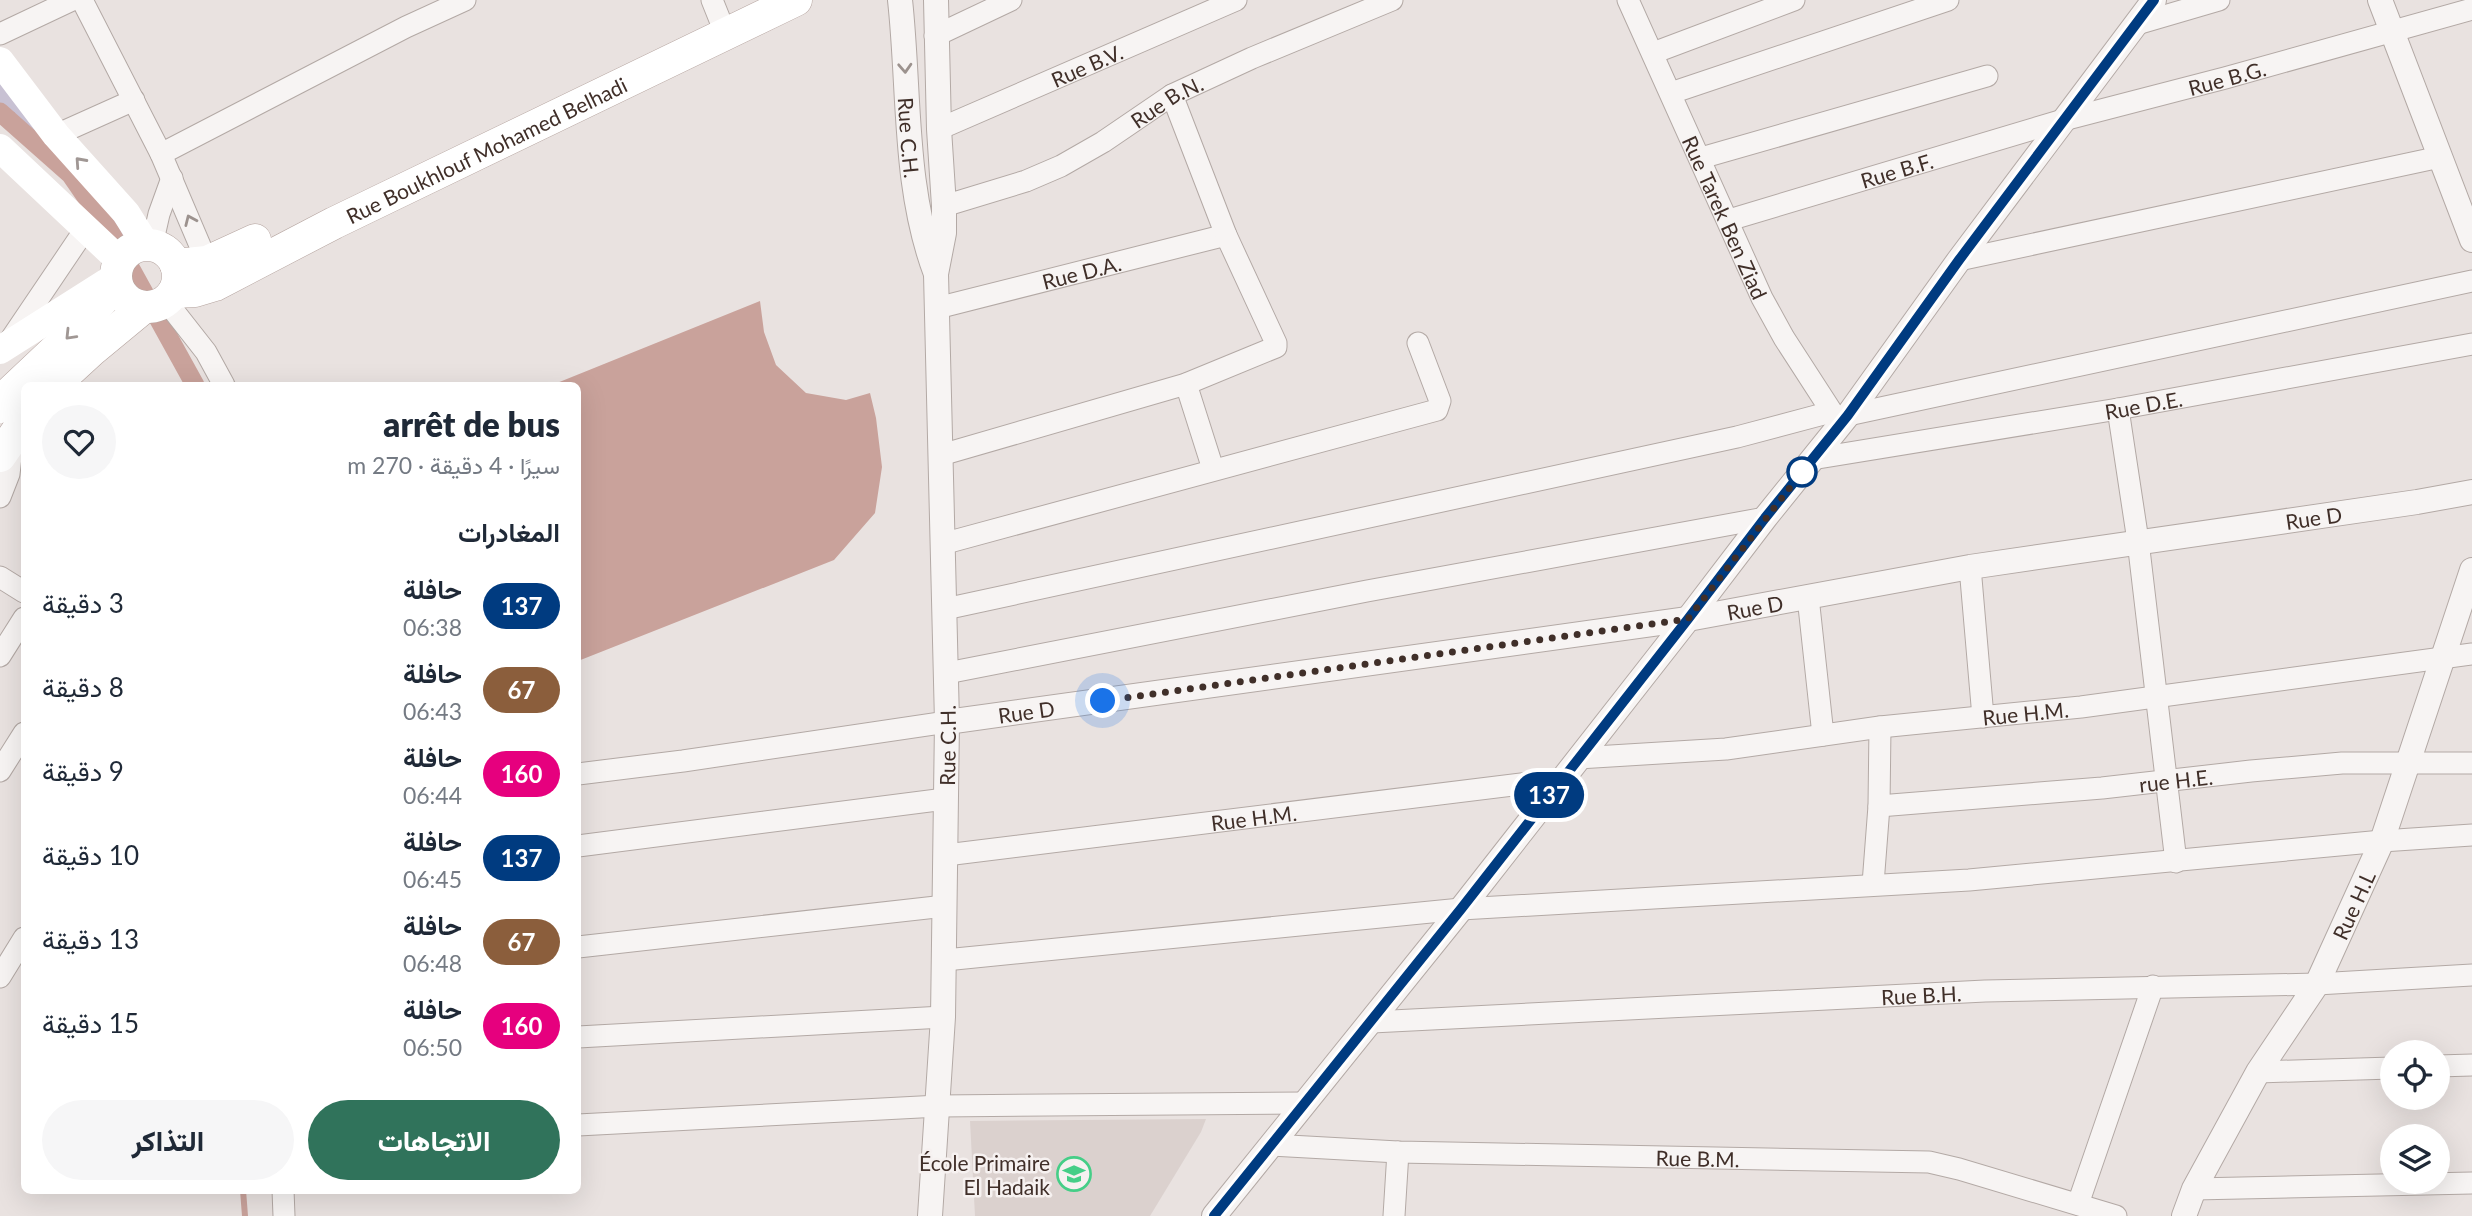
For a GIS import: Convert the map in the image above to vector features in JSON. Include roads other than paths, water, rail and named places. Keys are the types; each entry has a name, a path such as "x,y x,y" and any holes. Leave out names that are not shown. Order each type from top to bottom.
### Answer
{"main road":[{"name":"Rue Boukhlouf Mohamed Belhadi","path":"173,286 716,10 762,0"},
{"name":"Rue Boukhlouf Mohamed Belhadi","path":"173,286 195,291 215,285 334,223 796,0"},
{"path":"0,61 56,135 125,213 130,262 122,296 132,304 173,286"},
{"path":"3,158 130,262"},
{"path":"3,349 130,262 162,249 173,286"},
{"path":"21,382 69,337 130,262"},
{"path":"57,382 91,351 173,286"},
{"path":"0,402 21,382"},
{"path":"0,409 21,405"}],"street":[{"path":"0,34 72,0"},
{"path":"82,0 172,178 173,286 222,382"},
{"path":"161,154 394,33 465,0"},
{"name":"Rue C.H.","path":"900,0 914,180 925,244 936,274"},
{"name":"Rue C.H.","path":"930,1216 939,1106 945,960 947,722 936,274 944,233 944,206 935,36 936,0"},
{"path":"935,36 1011,0"},
{"name":"Rue B.V.","path":"939,129 1236,0"},
{"name":"Rue B.N.","path":"944,206 1026,181 1061,166 1103,142 1172,95 1252,58 1392,0"},
{"name":"Rue Tarek Ben Ziad","path":"1628,0 1762,298 1784,338 1839,417"},
{"path":"1653,53 1794,0"},
{"path":"1671,93 1948,0"},
{"path":"1214,1216 1461,909 1812,459 1839,417 1959,260 2142,10 2219,0"},
{"path":"2380,0 2472,240"},
{"name":"Rue B.G.","path":"2063,120 2472,9"},
{"path":"1701,158 1987,76"},
{"path":"941,455 1186,384 1276,347 1226,235 1172,95"},
{"path":"56,135 134,100"},
{"name":"Rue B.F.","path":"1729,220 2063,120"},
{"path":"1959,260 2440,157"},
{"path":"130,262 159,214 172,178"},
{"path":"3,349 86,228"},
{"name":"Rue D.A.","path":"937,308 1226,235"},
{"path":"945,609 2472,281"},
{"path":"942,544 1437,410 1440,401 1418,343"},
{"name":"Rue D.E.","path":"1812,459 2118,410 2472,344"},
{"path":"1186,384 1213,469"},
{"path":"2118,410 2138,541 2176,862"},
{"path":"0,497 9,474 13,438"},
{"name":"Rue D","path":"581,774 1688,619 1970,567 2472,492"},
{"path":"947,673 1367,591 1765,518"},
{"path":"1970,567 1983,718"},
{"name":"Rue H.L","path":"2184,1216 2194,1189 2258,1072 2317,984 2382,841 2472,570"},
{"path":"0,577 21,590"},
{"path":"1808,597 1823,735"},
{"path":"0,656 21,623"},
{"name":"Rue H.M.","path":"1578,758 1726,749 1880,727 2156,698 2472,654"},
{"path":"1873,884 1879,806 1880,727"},
{"path":"0,771 21,738"},
{"name":"rue H.E.","path":"1879,806 2041,794 2342,762 2472,763"},
{"name":"Rue H.M.","path":"946,855 1561,779"},
{"path":"581,846 945,799"},
{"path":"945,960 1461,909 1969,880 2472,835"},
{"path":"581,947 945,906"},
{"path":"0,976 21,951"},
{"name":"Rue B.H.","path":"1371,1022 1958,992 2153,985 2317,984 2472,975"},
{"path":"2078,1205 2153,985"},
{"path":"581,1037 943,1017"},
{"path":"2450,1066 2472,1065"},
{"path":"2258,1072 2380,1068"},
{"path":"581,1125 939,1106 1303,1103"},
{"name":"Rue B.M.","path":"1271,1145 1398,1152 1928,1162 2116,1216"},
{"path":"1394,1216 1398,1152"},
{"path":"2194,1189 2472,1183"},
{"path":"283,1194 284,1216"}],"waterway":[{"path":"0,112 71,175 111,233 193,382"},
{"path":"243,1194 245,1216"}],"place":[{"name":"École Primaire El Hadaik","path":"1074,1174"}]}
